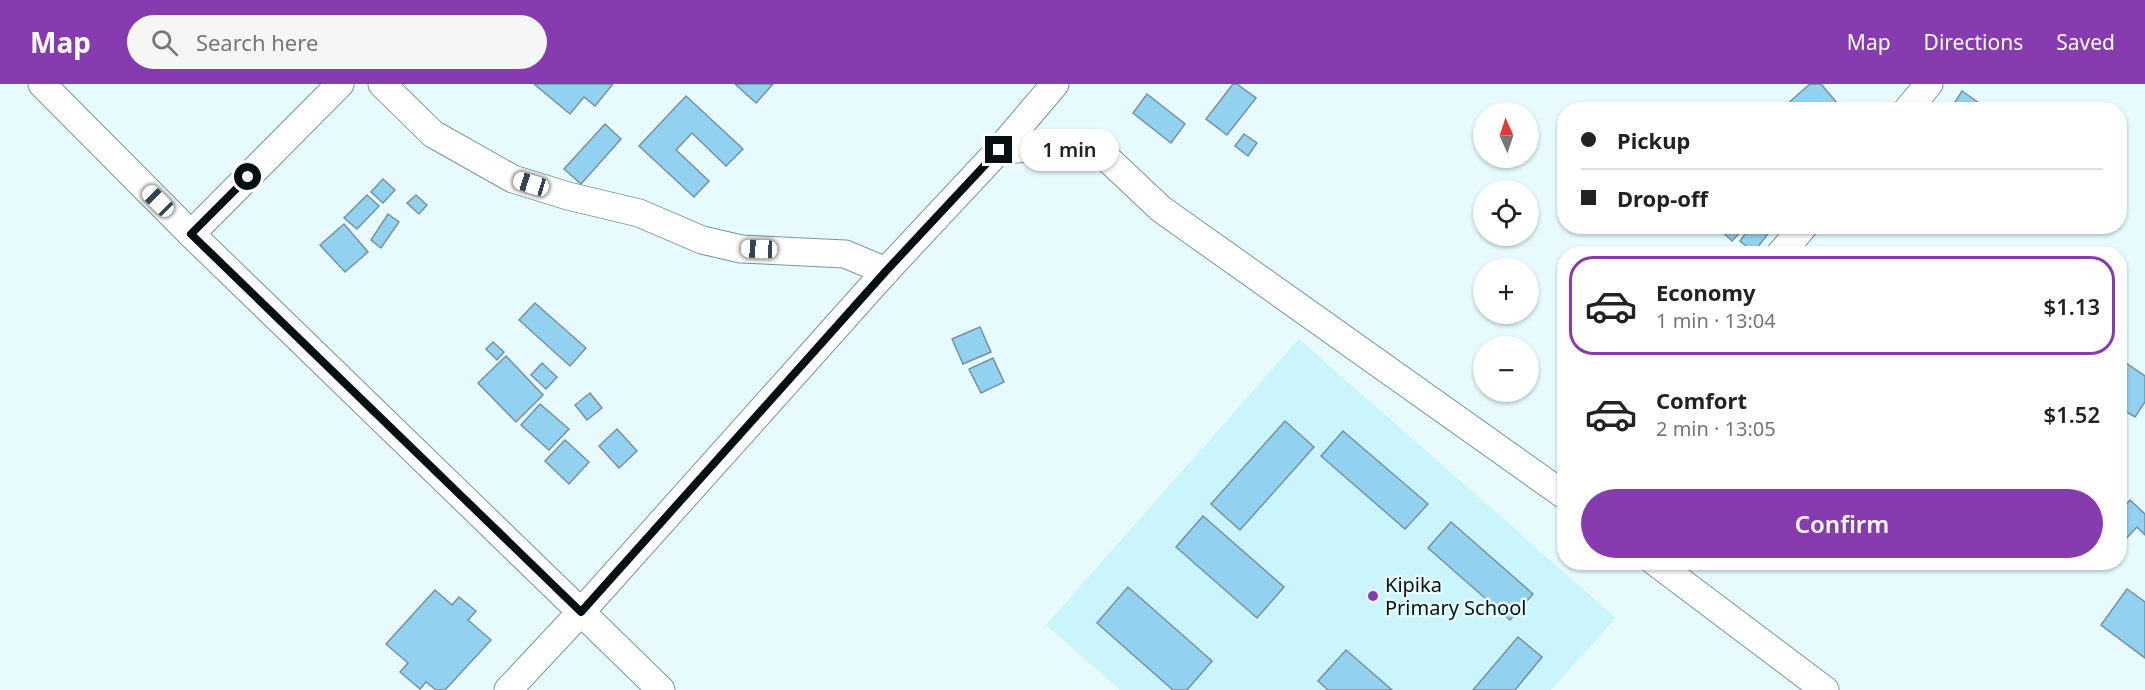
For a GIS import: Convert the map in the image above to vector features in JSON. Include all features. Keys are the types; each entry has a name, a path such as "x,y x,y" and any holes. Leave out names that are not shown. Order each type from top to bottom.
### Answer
{"street":[{"path":"42,84 191,234 661,690"},
{"path":"191,234 340,84"},
{"path":"382,84 433,134 513,179 568,196 639,213 702,240 741,249 845,255 886,271"},
{"path":"508,690 581,612 886,271 999,150 1055,84"},
{"path":"1914,102 1929,84"},
{"path":"999,150 1093,145 1161,209 1557,490"},
{"path":"1787,246 1797,234"},
{"path":"1665,570 1825,690"}],"shaded area":[{"path":"1299,339 1557,566 1557,570 1561,570 1616,618 1551,690 1120,690 1046,625"}],"building":[{"path":"534,84 613,84 595,106 584,97 570,114"},
{"path":"735,84 773,84 756,103"},
{"path":"1233,84 1237,84 1256,98 1227,135 1206,119"},
{"path":"1810,84 1821,84 1836,102 1789,102"},
{"path":"1962,91 1978,102 1955,102"},
{"path":"1147,94 1185,124 1171,143 1133,113"},
{"path":"686,96 743,149 726,166 692,133 676,150 709,181 694,197 639,146"},
{"path":"605,124 621,139 581,184 564,169"},
{"path":"1244,134 1257,143 1248,156 1235,146"},
{"path":"383,179 395,190 383,203 371,192"},
{"path":"367,195 379,206 357,229 344,218"},
{"path":"416,195 427,205 419,214 407,203"},
{"path":"388,214 399,222 381,248 371,240"},
{"path":"344,224 368,252 345,272 320,245"},
{"path":"1725,234 1739,234 1732,241"},
{"path":"1745,234 1768,234 1759,246 1746,246 1740,241"},
{"path":"535,303 586,348 570,366 519,320"},
{"path":"980,327 991,352 963,364 952,339"},
{"path":"493,342 504,352 497,360 486,349"},
{"path":"506,356 543,395 516,422 478,383"},
{"path":"993,358 1004,382 981,393 969,369"},
{"path":"542,363 557,377 546,389 531,375"},
{"path":"2127,364 2145,376 2145,402 2135,417 2127,412"},
{"path":"590,393 602,408 587,420 575,405"},
{"path":"540,404 569,429 549,450 521,425"},
{"path":"1285,421 1314,447 1240,530 1211,504"},
{"path":"617,429 637,451 619,468 599,446"},
{"path":"1343,431 1428,504 1405,529 1321,456"},
{"path":"565,440 589,462 569,484 545,461"},
{"path":"2130,500 2145,514 2145,535 2137,527 2127,538 2127,503"},
{"path":"1203,516 1284,587 1257,618 1176,547"},
{"path":"1451,522 1533,594 1510,620 1428,548"},
{"path":"1128,587 1212,661 1187,690 1173,690 1097,623"},
{"path":"2127,589 2145,602 2145,658 2101,625"},
{"path":"435,590 452,605 459,597 476,611 468,620 491,640 445,690 436,690 426,682 420,689 400,672 408,663 386,644"},
{"path":"1518,637 1542,657 1515,690 1473,690"},
{"path":"1346,650 1392,690 1328,690 1318,681"}],"place":[{"name":"Kipika Primary School","path":"1373,596"}],"route":[{"path":"248,177 191,234 581,612 886,271 999,150"}]}
